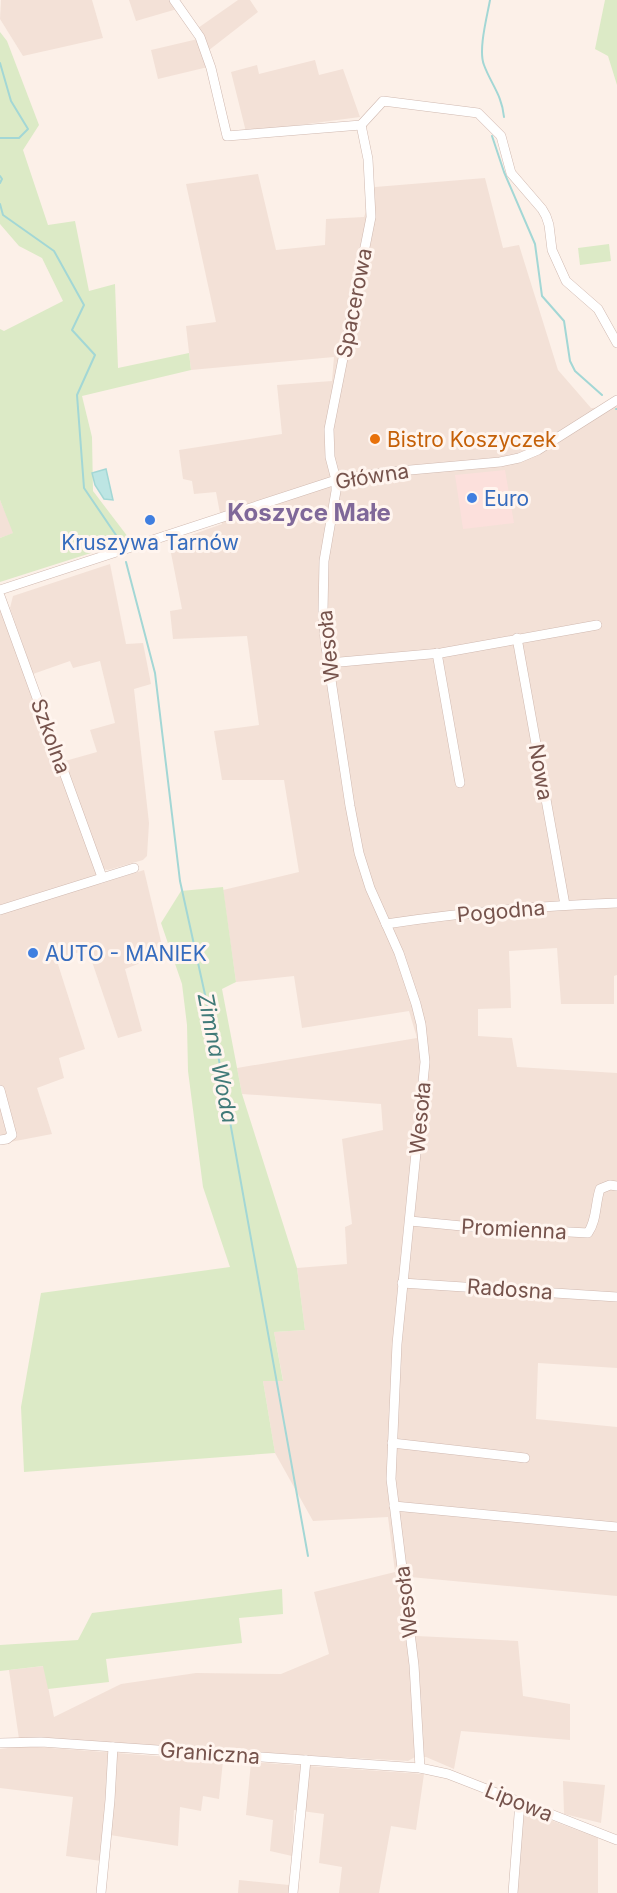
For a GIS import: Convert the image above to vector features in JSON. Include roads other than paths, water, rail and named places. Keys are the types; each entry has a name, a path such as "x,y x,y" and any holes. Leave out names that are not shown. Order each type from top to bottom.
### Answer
{"street":[{"path":"174,0 200,37 211,68 227,136 361,125 383,100 478,113 501,136 511,173 546,216 554,255 566,281 598,309 617,343"},
{"name":"Spacerowa","path":"336,480 330,457 329,429 371,217 368,159 361,125"},
{"name":"Główna","path":"0,590 336,480 519,458 538,450 617,400"},
{"name":"Wesoła","path":"336,480 324,561 323,611 350,806 359,853 370,888 399,953 416,1004 421,1024 425,1062 402,1283 391,1479 414,1665 420,1768"},
{"name":"Szkolna","path":"0,596 102,877"},
{"path":"329,663 437,653 597,625"},
{"name":"Nowa","path":"517,638 565,905"},
{"path":"437,653 460,783"},
{"path":"0,910 134,868"},
{"name":"Pogodna","path":"386,924 565,905 617,903"},
{"path":"0,1090 12,1135 0,1140"},
{"name":"Promienna","path":"410,1221 472,1227 588,1233 594,1224 600,1189 610,1185 617,1186"},
{"name":"Radosna","path":"402,1283 617,1297"},
{"path":"392,1443 525,1458"},
{"path":"394,1506 617,1527"},
{"name":"Graniczna","path":"0,1743 113,1747 420,1768"},
{"path":"101,1893 113,1747"},
{"path":"293,1893 306,1760"},
{"name":"Lipowa","path":"420,1768 448,1774 617,1840"},
{"path":"513,1893 520,1802"}],"water":[{"path":"106,469 113,500 104,499 95,485 92,473"}],"waterway":[{"path":"490,0 482,59 501,102 504,117"},
{"name":"Zimna Woda","path":"0,63 11,101 28,129 19,138 0,138"},
{"path":"492,136 504,172 535,244 542,296 564,321 570,361 575,371 602,395"},
{"name":"Zimna Woda","path":"0,176 2,179 0,183"},
{"name":"Zimna Woda","path":"0,204 3,215 54,251 84,305 72,330 95,355 77,395 84,488 120,541"},
{"name":"Zimna Woda","path":"126,562 155,673 180,881 217,1049 308,1556"}],"place":[{"name":"Bistro Koszyczek","path":"375,439"},
{"name":"Euro","path":"472,498"},
{"name":"Kruszywa Tarnów","path":"150,520"},
{"name":"AUTO - MANIEK","path":"33,953"}],"district":[{"name":"Koszyce Małe","path":"309,512"}]}
